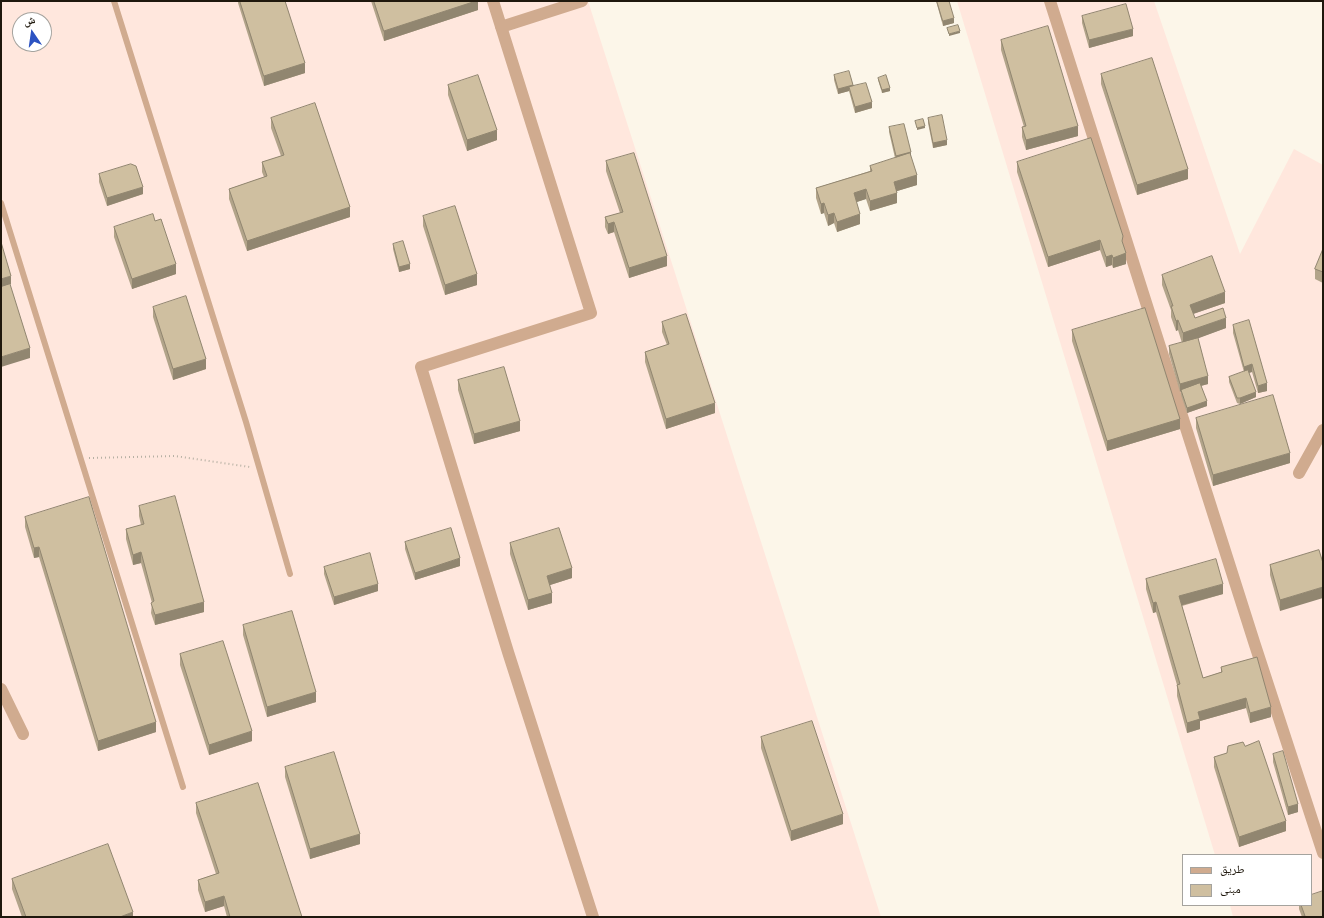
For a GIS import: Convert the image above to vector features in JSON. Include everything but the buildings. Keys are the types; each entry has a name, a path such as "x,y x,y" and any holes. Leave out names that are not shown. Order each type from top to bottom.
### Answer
{"street":[{"path":"493,1 591,313 421,367 508,652 593,917"},
{"path":"501,27 582,1"},
{"path":"1050,1 1252,637 1323,854"},
{"path":"1299,473 1323,430"},
{"path":"1,689 23,734"}],"lane":[{"path":"114,1 244,415 290,574"},
{"path":"1,203 183,787"}],"path":[{"path":"80,459 175,456 260,469"}],"shaded area":[{"path":"1,1 588,1 881,917 1,917"},
{"path":"957,1 1154,1 1240,254 1294,149 1323,165 1323,917 1233,917 1230,906 1312,906 1312,854 1215,854"}]}
